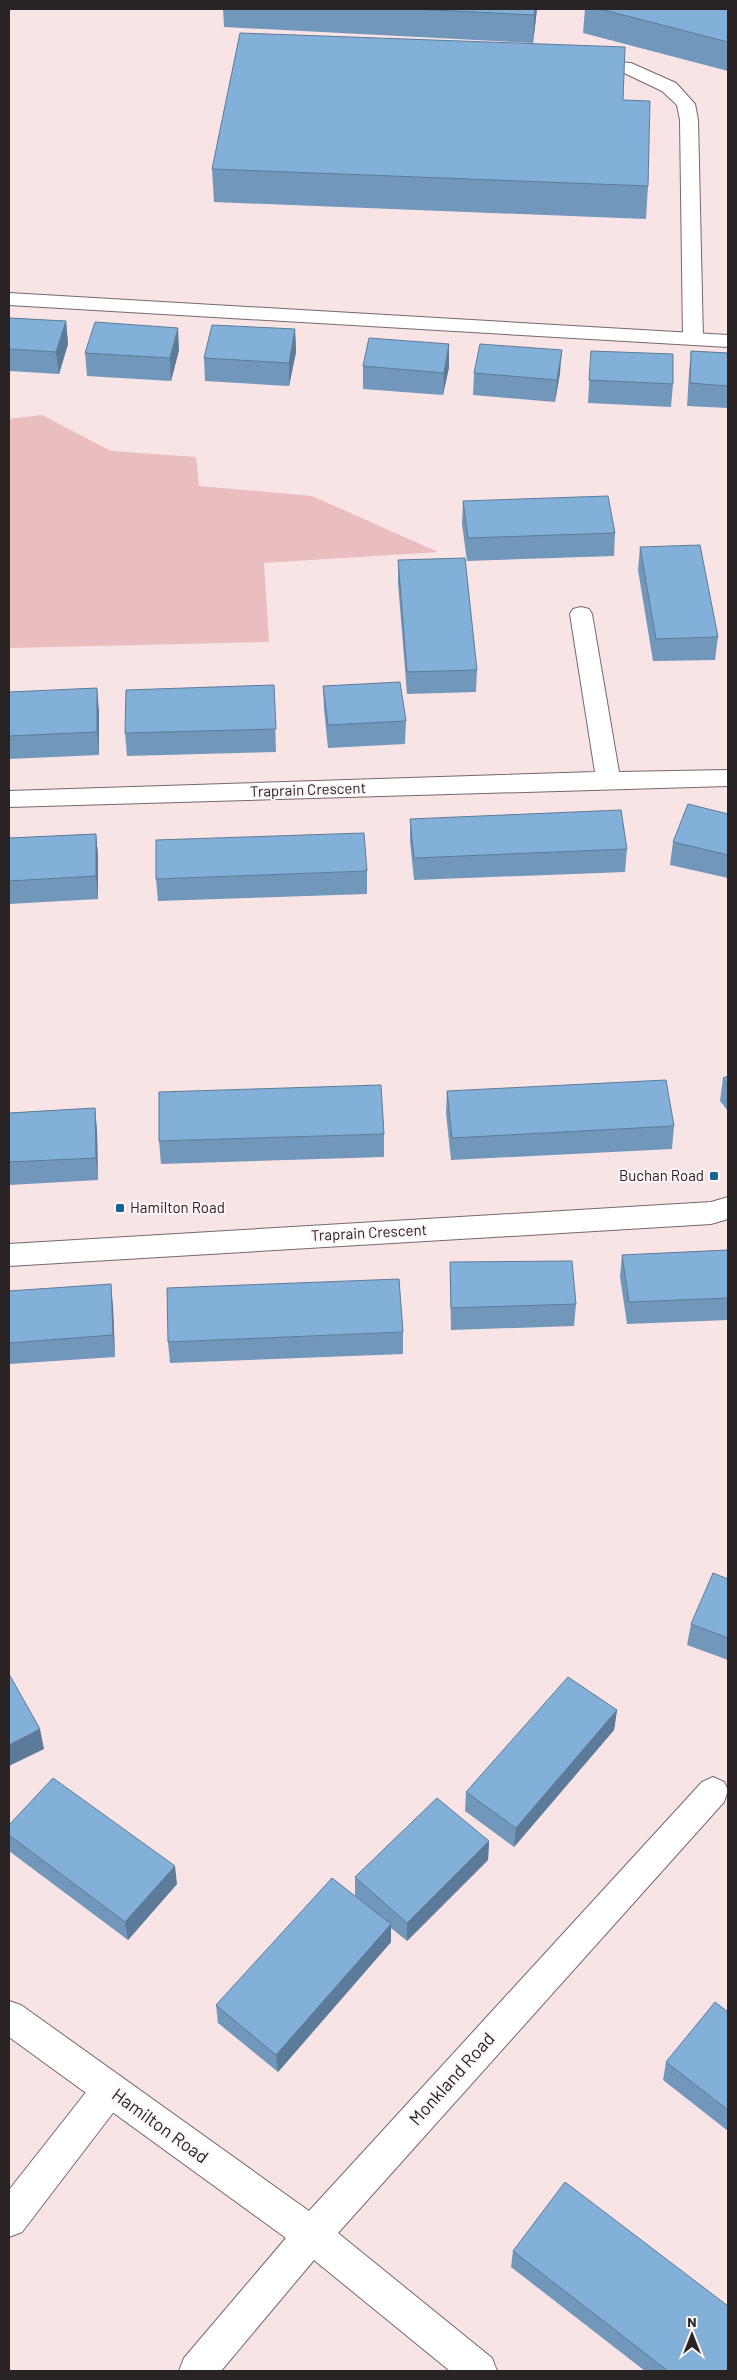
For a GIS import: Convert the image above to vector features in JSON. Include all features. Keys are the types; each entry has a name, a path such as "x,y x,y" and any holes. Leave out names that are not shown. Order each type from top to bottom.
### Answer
{"street":[{"path":"565,65 625,67 669,87 686,104 689,120 693,339"},
{"path":"9,299 728,341"},
{"path":"581,614 608,780"},
{"name":"Traprain Crescent","path":"9,799 608,780 728,778"},
{"name":"Traprain Crescent","path":"9,1255 711,1213 728,1208"},
{"name":"Monkland Road","path":"198,2371 312,2235 713,1792"},
{"name":"Hamilton Road","path":"9,2017 312,2235 479,2371"},
{"path":"9,2219 110,2089"}],"shaded area":[{"path":"42,415 111,451 196,457 199,486 312,496 438,552 264,563 269,642 9,648 9,419"}],"building":[{"path":"414,9 535,9 534,15"},
{"path":"600,9 728,9 728,42"},
{"path":"240,33 625,47 623,100 650,101 648,186 212,169"},
{"path":"9,318 66,321 56,352 9,349"},
{"path":"95,322 178,328 170,358 85,353"},
{"path":"212,325 295,329 289,363 204,358"},
{"path":"369,338 449,344 444,373 363,366"},
{"path":"480,344 562,350 557,380 474,373"},
{"path":"591,351 673,354 673,384 589,380"},
{"path":"691,351 728,353 728,386 690,383"},
{"path":"608,496 615,533 468,538 463,501"},
{"path":"700,545 718,637 656,639 640,547"},
{"path":"465,558 477,670 407,672 398,560"},
{"path":"400,682 406,721 328,725 323,686"},
{"path":"274,685 276,729 125,733 126,690"},
{"path":"97,688 97,732 9,736 9,692"},
{"path":"688,804 728,814 728,855 673,842"},
{"path":"621,810 627,849 414,858 410,819"},
{"path":"364,833 367,871 156,879 156,840"},
{"path":"96,834 96,876 9,881 9,838"},
{"path":"728,1076 728,1085 723,1078"},
{"path":"666,1080 674,1126 452,1138 447,1091"},
{"path":"381,1085 384,1134 159,1141 159,1092"},
{"path":"95,1108 96,1158 9,1162 9,1113"},
{"path":"728,1250 728,1298 629,1302 622,1255"},
{"path":"572,1261 576,1304 451,1308 450,1262"},
{"path":"399,1279 403,1332 168,1342 167,1288"},
{"path":"111,1284 113,1335 9,1343 9,1291"},
{"path":"713,1573 728,1579 728,1638 691,1624"},
{"path":"9,1674 40,1729 9,1745"},
{"path":"568,1677 617,1710 516,1828 466,1792"},
{"path":"53,1778 175,1866 125,1922 9,1835 9,1825"},
{"path":"437,1798 489,1841 407,1923 355,1877"},
{"path":"332,1878 391,1924 276,2055 216,2005"},
{"path":"715,2002 728,2012 728,2110 666,2062"},
{"path":"565,2182 728,2306 728,2371 668,2371 513,2251"}],"place":[{"name":"Buchan Road","path":"714,1176"},
{"name":"Hamilton Road","path":"120,1208"}]}
